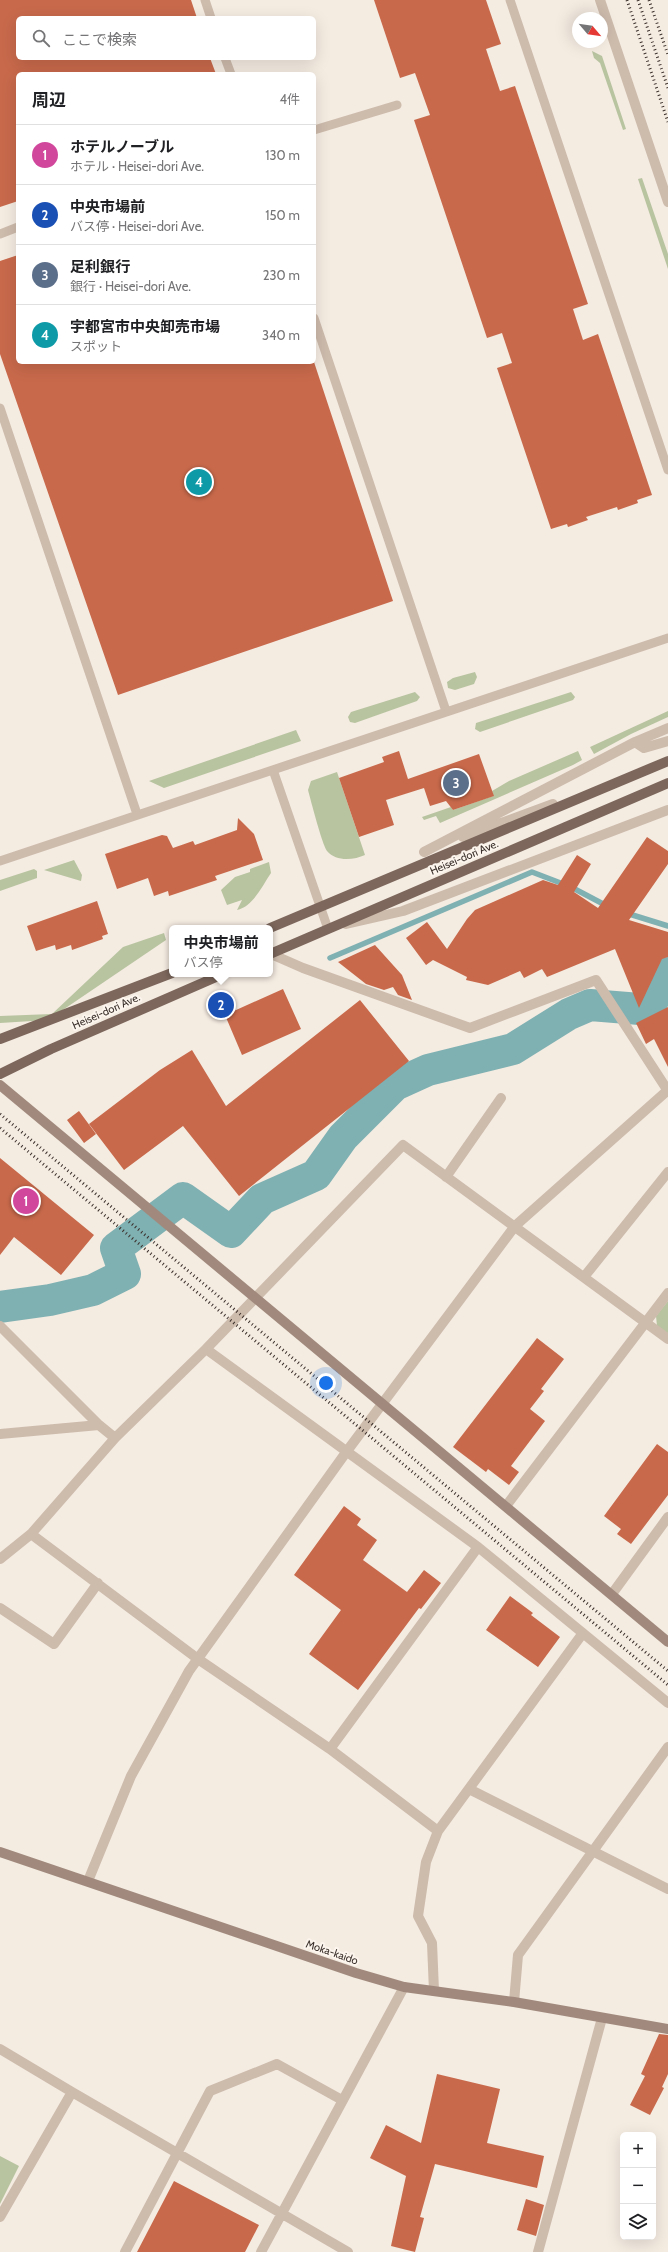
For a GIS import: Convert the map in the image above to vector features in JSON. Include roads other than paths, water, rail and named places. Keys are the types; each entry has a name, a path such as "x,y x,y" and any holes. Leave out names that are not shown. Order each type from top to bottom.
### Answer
{"main road":[{"name":"Heisei-dori Ave.","path":"273,927 319,906 668,761"},
{"name":"Heisei-dori Ave.","path":"273,953 668,783"},
{"name":"Heisei-dori Ave.","path":"0,1039 169,973"},
{"name":"Heisei-dori Ave.","path":"0,1074 51,1049 216,977"}],"street":[{"path":"600,0 668,202"},
{"path":"640,773 424,852 635,742 668,728"},
{"path":"635,742 644,748 668,741"},
{"path":"328,929 403,911 664,812 668,804"},
{"path":"88,1881 131,1776 198,1658 346,1451 514,1226 668,1090 596,980 470,1028 302,968 273,955"},
{"path":"0,1085 668,1642"},
{"path":"446,1177 501,1098"},
{"path":"0,1559 31,1534 115,1438 206,1348 403,1145 668,1339"},
{"path":"584,1277 668,1172"},
{"path":"506,1506 668,1293"},
{"path":"0,1326 99,1425 115,1438"},
{"path":"206,1348 478,1547 668,1703"},
{"path":"0,1434 99,1425"},
{"path":"612,1594 668,1517"},
{"path":"31,1534 198,1658 330,1749 438,1831"},
{"path":"330,1749 478,1547"},
{"path":"0,1608 54,1644 98,1583"},
{"path":"434,1991 432,1943 418,1916 426,1862 438,1831 583,1634"},
{"path":"514,2002 518,1956 668,1747"},
{"path":"469,1789 668,1889"},
{"name":"Moka-kaido","path":"0,1852 356,1973 404,1987 514,2002 668,2029"},
{"path":"261,2252 281,2212 404,1987"},
{"path":"538,2252 602,2018"},
{"path":"0,2048 72,2092 348,2252"},
{"path":"125,2252 210,2091 277,2064 342,2100"},
{"path":"0,2217 72,2092"}],"lane":[{"path":"205,0 210,16"},
{"path":"510,0 668,470"},
{"path":"226,60 230,72"},
{"path":"316,129 397,105"},
{"path":"0,234 16,229"},
{"path":"316,324 446,711"},
{"path":"0,408 137,814"},
{"path":"0,861 668,638"},
{"path":"273,770 328,929"}],"waterway":[{"path":"330,958 532,872 571,887 607,906"},
{"path":"626,913 668,926"},
{"path":"0,1307 50,1300 93,1290 125,1274 116,1248 183,1198 231,1232 262,1199 316,1175 343,1137 395,1085 428,1070 513,1049 569,1014 590,1005 640,1009 653,1000 668,973"}],"railway":[{"path":"627,0 668,122"},
{"path":"638,0 668,88"},
{"path":"649,0 668,55"},
{"path":"0,1114 668,1671"},
{"path":"0,1128 668,1685"}],"place":[{"name":"宇都宮市中央卸売市場","path":"199,482"},
{"name":"足利銀行","path":"456,783"},
{"name":"中央市場前","path":"221,1005"},
{"name":"ホテルノーブル","path":"26,1201"}]}
